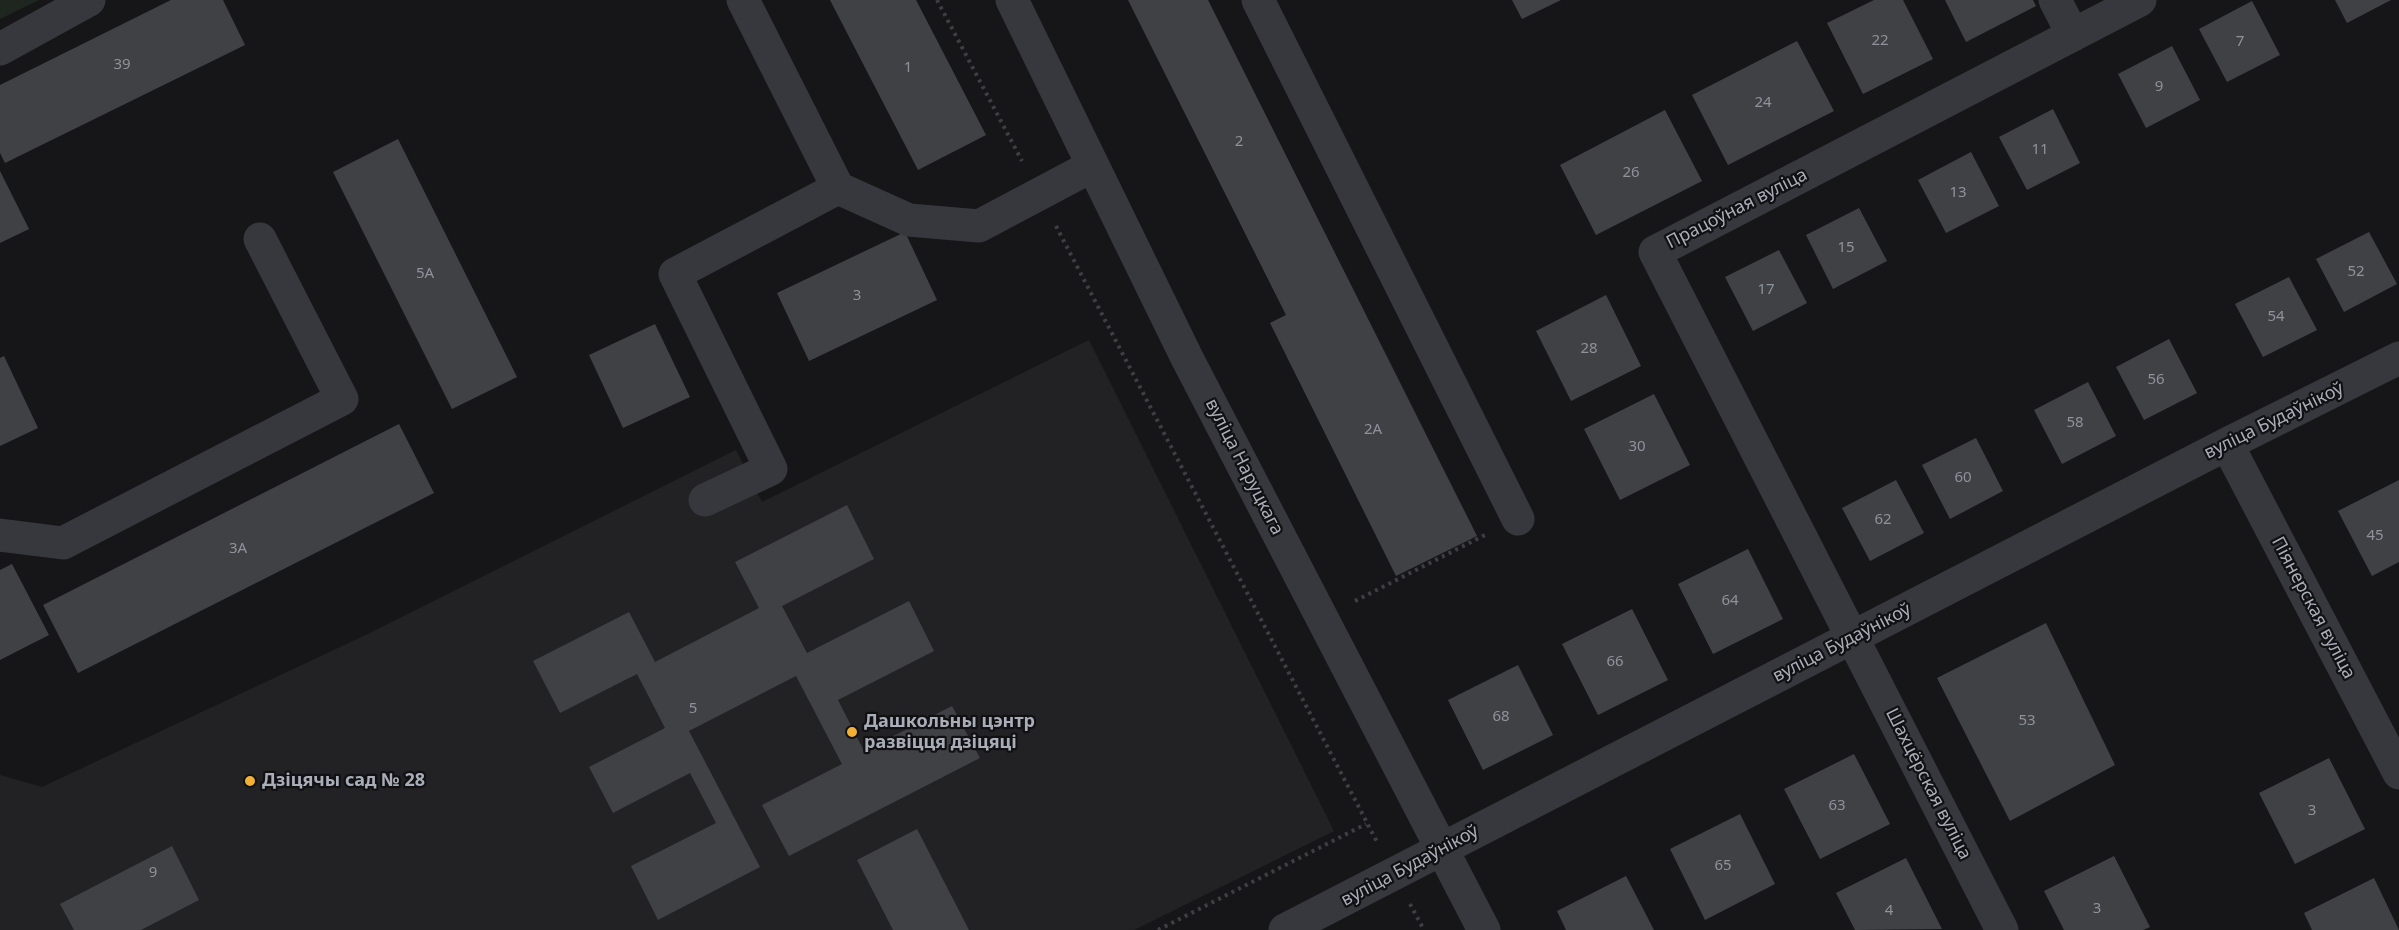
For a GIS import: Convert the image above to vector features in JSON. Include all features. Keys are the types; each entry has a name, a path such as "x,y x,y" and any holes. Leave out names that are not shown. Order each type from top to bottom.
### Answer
{"street":[{"path":"0,49 89,0"},
{"path":"743,0 838,188 909,220 980,226 1092,166"},
{"name":"вуліца Наруцкага","path":"1012,0 1092,166 1484,930"},
{"path":"1258,0 1518,519"},
{"path":"2055,0 2073,35"},
{"name":"Працоўная вуліца","path":"1853,637 1655,252 2140,0"},
{"path":"705,500 771,469 675,274 838,188"},
{"path":"0,535 63,543 342,399 260,239"},
{"name":"вуліца Будаўнікоў","path":"1285,930 2227,444 2399,358"},
{"name":"Піянерская вуліца","path":"2227,444 2399,773"},
{"name":"Шахцёрская вуліца","path":"1853,637 2002,930"}],"path":[{"path":"937,0 1366,824 1424,930"},
{"path":"1322,618 1518,519"},
{"path":"1158,930 1366,824"}],"shaded area":[{"path":"0,0 39,0 0,19"},
{"name":"Дашкольны цэнтр развіцця дзіцяці","path":"1089,340 1334,831 1134,930 0,930 0,775 42,787 370,633 736,450 762,502"}],"building":[{"path":"171,0 223,0 245,45 5,163 0,153 0,85"},
{"path":"830,0 916,0 986,135 918,170"},
{"path":"1128,0 1208,0 1477,536 1396,576 1270,323 1286,315"},
{"path":"1512,0 1561,0 1522,19"},
{"path":"1874,0 1903,0 1933,59 1863,94 1827,23"},
{"path":"1945,0 2033,0 2036,6 1966,42"},
{"path":"2335,0 2391,0 2347,23"},
{"path":"2252,1 2280,55 2227,82 2199,29"},
{"path":"1797,41 1834,111 1728,165 1692,95"},
{"path":"2172,46 2200,100 2146,128 2118,74"},
{"path":"2053,109 2080,163 2027,190 1999,137"},
{"path":"1665,110 1702,181 1596,235 1560,165"},
{"path":"398,139 517,377 452,409 333,172"},
{"path":"1971,152 1999,206 1946,233 1918,180"},
{"path":"0,171 29,229 0,243"},
{"path":"1859,208 1887,261 1833,289 1806,235"},
{"path":"905,232 937,300 809,361 777,293"},
{"path":"2369,232 2397,284 2344,312 2316,259"},
{"path":"1779,250 1807,303 1753,331 1725,277"},
{"path":"2289,277 2317,330 2263,357 2235,304"},
{"path":"1606,295 1641,366 1571,401 1536,331"},
{"path":"655,324 690,397 623,428 589,355"},
{"path":"2169,339 2197,393 2144,420 2116,367"},
{"path":"4,356 38,428 0,446 0,358"},
{"path":"2088,382 2116,436 2062,464 2034,410"},
{"path":"1654,394 1690,465 1620,500 1584,429"},
{"path":"399,424 434,493 78,673 43,605"},
{"path":"1976,438 2003,491 1950,519 1922,465"},
{"path":"1896,480 1924,533 1870,561 1842,508"},
{"path":"2399,480 2399,562 2372,576 2338,511"},
{"path":"847,505 874,559 782,606 807,653 909,601 934,651 838,700 864,751 952,706 980,758 789,856 762,805 842,764 796,676 689,731 760,867 658,920 631,866 716,823 690,773 613,813 589,767 665,728 637,674 560,713 533,661 629,612 655,662 759,608 735,562"},
{"path":"1748,549 1783,619 1713,654 1678,584"},
{"path":"12,564 49,635 0,660 0,570"},
{"path":"1632,609 1668,680 1598,715 1562,644"},
{"path":"2046,623 2115,765 2010,821 1937,678"},
{"path":"1518,665 1553,735 1483,770 1448,700"},
{"path":"1854,754 1890,824 1820,859 1784,789"},
{"path":"2329,758 2365,829 2295,864 2259,793"},
{"path":"1740,814 1775,884 1705,920 1670,849"},
{"path":"917,829 969,930 893,930 857,860"},
{"path":"172,846 199,900 141,930 74,930 60,904"},
{"path":"2114,856 2150,927 2143,930 2064,930 2044,891"},
{"path":"1906,858 1942,929 1855,930 1836,893"},
{"path":"1626,876 1654,930 1566,930 1557,911"},
{"path":"2374,878 2399,930 2312,930 2304,913"}],"place":[{"name":"Дашкольны цэнтр развіцця дзіцяці","path":"852,732"},
{"name":"Дзіцячы сад № 28","path":"250,781"}]}
